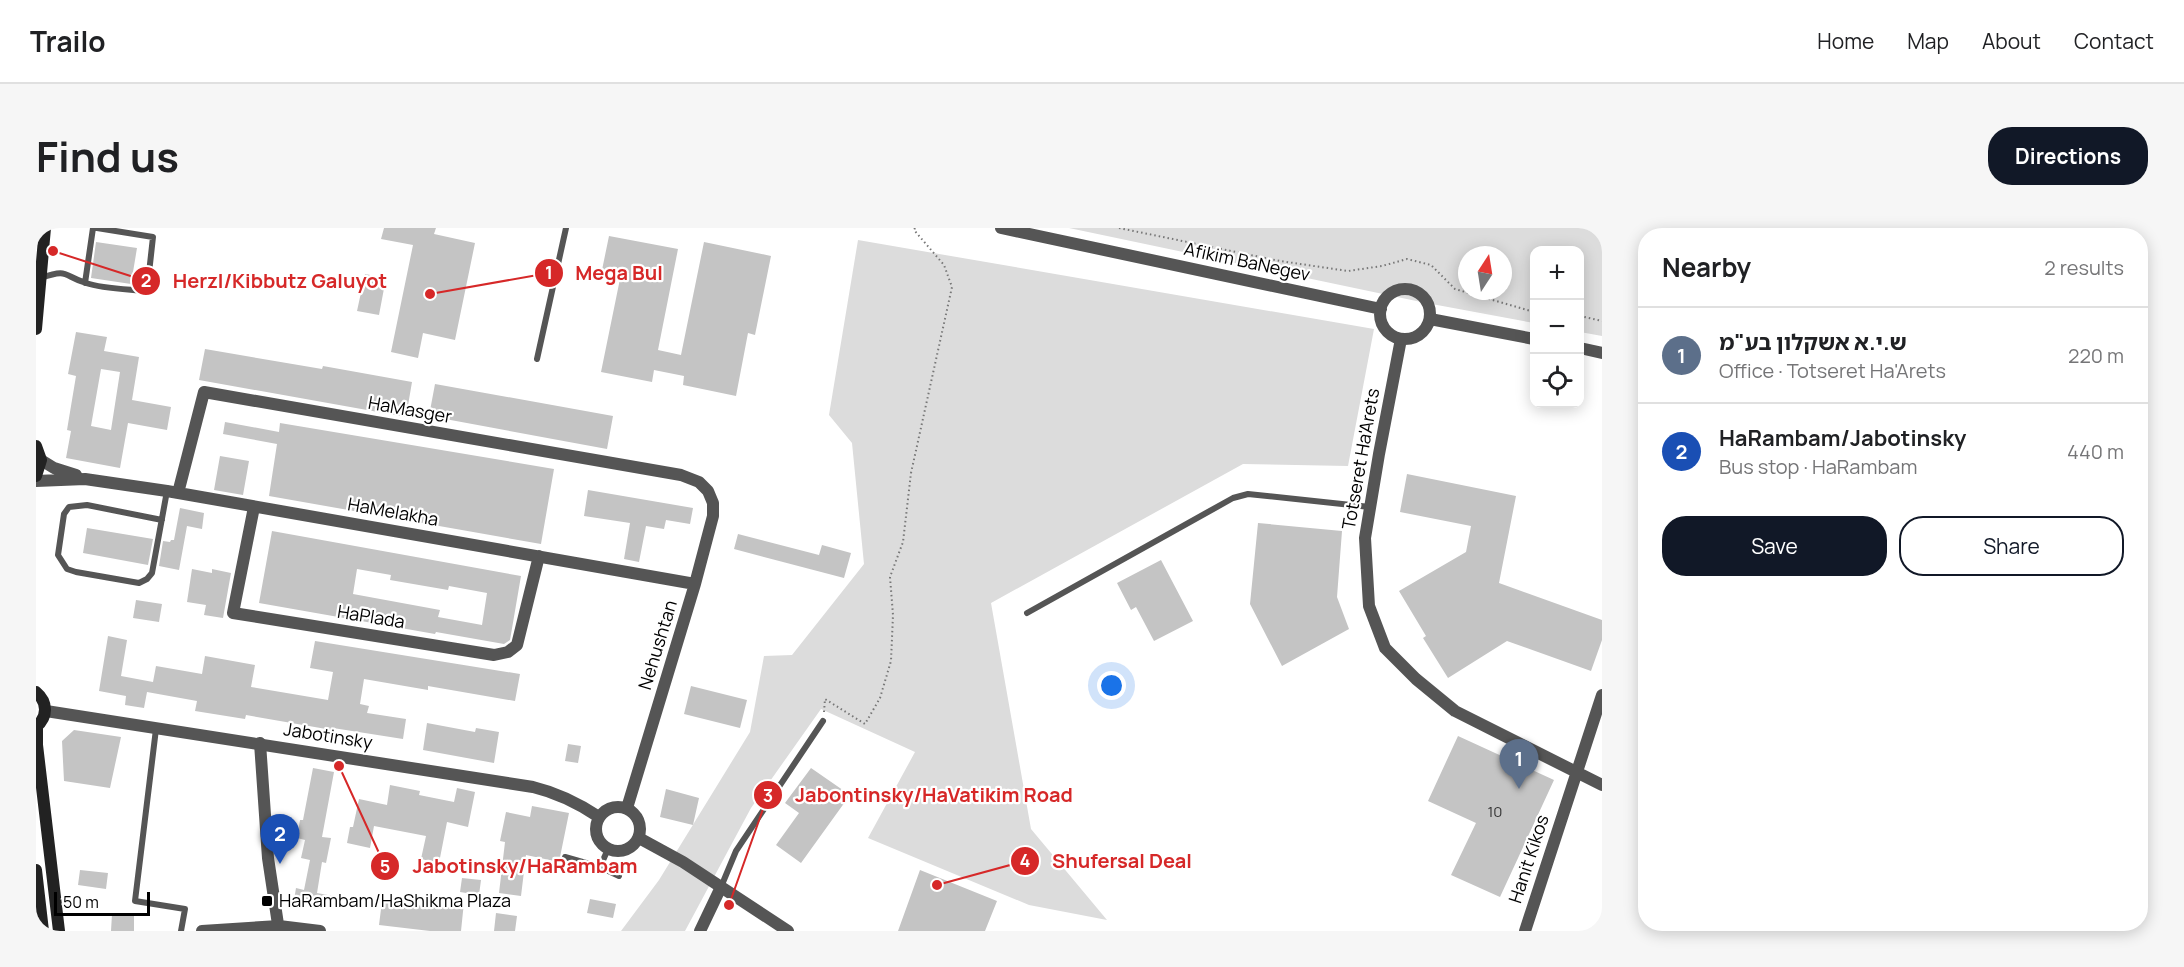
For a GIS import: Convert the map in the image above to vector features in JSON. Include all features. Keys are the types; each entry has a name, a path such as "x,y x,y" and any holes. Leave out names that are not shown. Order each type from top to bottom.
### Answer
{"main road":[{"path":"36,329 45,228"},
{"path":"36,446 41,460 36,476"},
{"path":"36,692 44,701 46,711 37,726 37,745 59,931"},
{"path":"36,870 43,931"}],"street":[{"name":"Afikim BaNegev","path":"1001,228 1381,309"},
{"path":"1398,290 1415,290 1428,302 1430,319 1423,332 1417,337 1401,339 1384,328 1380,315 1384,300 1398,290"},
{"path":"1430,319 1530,338"},
{"name":"Totseret Ha'Arets","path":"1401,339 1378,454 1365,538 1369,606 1385,648 1416,680 1455,711 1602,785"},
{"path":"1584,349 1602,352"},
{"name":"HaMasger","path":"173,492 204,392 681,475 699,482 708,491"},
{"name":"HaMelakha","path":"41,460 54,468 85,479"},
{"name":"HaMelakha","path":"36,481 85,479 173,492 695,584"},
{"name":"Nehushtan","path":"627,808 695,584 712,516 713,503 708,491"},
{"name":"HaPlada","path":"254,507 233,613 494,655 501,654 518,645 539,556"},
{"name":"Hanit Kikos","path":"1525,931 1602,695"},
{"name":"Jabotinsky","path":"46,711 533,787 561,796 599,817"},
{"path":"260,743 268,858 279,929"},
{"path":"621,806 627,808 639,820 641,826 639,838 629,849 615,851 609,849 598,838 596,824 599,817 609,808 621,806"},
{"path":"639,838 683,862 788,931"},
{"path":"700,931 721,886"},
{"path":"202,931 279,929 320,931"}],"lane":[{"path":"41,278 54,273 67,273 85,283 147,291 153,237 95,228 85,283"},
{"path":"537,359 566,228"},
{"path":"162,520 87,505 69,507 64,514 58,555 67,569 139,583 147,579 152,573 162,520 173,492"},
{"path":"1027,613 1233,498 1248,494 1370,507"},
{"path":"721,886 736,850 823,721"},
{"path":"156,728 135,901 185,909 181,931"},
{"path":"600,867 609,849"},
{"path":"565,857 600,867 619,876"}],"path":[{"path":"823,721 825,699 864,724 880,698 891,661 893,615 890,577 903,542 911,473 952,287 944,265 914,230 915,228"},
{"path":"1119,228 1280,261 1348,271 1382,266 1407,259 1431,265 1455,289 1530,311"},
{"path":"1584,317 1602,321"}],"shaded area":[{"path":"1069,228 1602,228 1602,336 1584,333 1584,246 1530,246 1530,322 1421,302"},
{"path":"858,240 1374,329 1348,466 1243,464 991,603 1031,829 1107,920 1029,905 868,838 915,752 821,709 751,808 685,931 621,931 659,880 750,732 764,656 792,655 864,564 852,443 829,415"}],"building":[{"path":"384,228 436,228 434,234 475,243 455,340 423,333 418,358 391,352 413,245 381,239"},
{"path":"609,236 678,249 658,350 681,355 704,242 771,256 755,335 748,333 736,396 683,385 684,376 654,370 652,382 601,372 621,274 602,270"},
{"path":"96,242 137,248 131,284 91,278"},
{"path":"365,274 386,278 379,315 357,311"},
{"path":"76,332 107,337 104,351 139,357 132,400 171,407 167,430 128,423 120,468 66,458 71,431 67,430 76,376 68,374","holes":["101,369 120,372 111,430 91,426"]},
{"path":"205,349 412,382 406,417 199,380"},
{"path":"435,384 613,416 607,449 429,416"},
{"path":"225,422 279,432 280,423 554,469 541,544 269,496 277,444 223,434"},
{"path":"220,456 249,461 243,495 214,490"},
{"path":"1407,474 1516,496 1499,583 1602,620 1602,640 1591,671 1507,641 1448,678 1423,638 1426,636 1399,591 1466,552 1471,526 1400,512"},
{"path":"588,490 693,508 690,524 666,520 664,529 646,526 639,562 624,559 630,523 584,516"},
{"path":"180,508 204,513 202,529 187,526 179,570 159,566 163,541 174,540"},
{"path":"1258,523 1342,531 1337,597 1349,629 1282,666 1250,604"},
{"path":"87,528 153,539 148,565 83,553"},
{"path":"272,531 521,576 510,640 504,644 259,603","holes":["357,569 391,575 390,580 448,590 449,586 487,593 482,625 438,617 440,610 353,594"]},
{"path":"738,534 819,555 822,545 851,553 844,578 734,549"},
{"path":"1161,560 1193,621 1154,641 1136,607 1131,610 1117,583"},
{"path":"192,569 212,573 212,569 231,573 223,618 204,615 206,605 187,602"},
{"path":"136,600 162,604 159,622 133,618"},
{"path":"108,636 127,640 121,676 153,682 156,666 202,674 205,656 255,665 251,687 328,700 333,672 310,668 315,641 520,674 515,701 428,686 428,690 364,679 360,704 369,706 367,713 406,719 403,739 333,728 332,730 246,715 245,719 195,711 197,701 147,692 144,708 125,705 126,696 99,691"},
{"path":"691,686 747,700 740,728 684,714"},
{"path":"427,723 475,732 476,728 499,732 494,763 423,750"},
{"path":"74,730 121,737 110,788 64,781 62,741"},
{"path":"1458,736 1554,780 1500,897 1451,875 1476,823 1428,801"},
{"path":"568,744 581,746 578,763 565,761"},
{"path":"313,768 334,772 322,837 331,838 326,863 322,862 317,893 333,896 330,907 294,900 296,888 304,890 310,860 301,858 305,840 297,838 300,820 303,820"},
{"path":"811,768 850,795 801,863 776,845 799,813 785,803"},
{"path":"390,785 420,791 419,795 454,802 457,788 475,792 468,827 447,822 439,863 421,859 426,836 374,826 370,848 347,843 359,799 387,805"},
{"path":"666,789 699,798 693,825 660,817"},
{"path":"532,806 569,813 559,862 526,855 521,896 499,893 505,842 500,841 506,812 530,817"},
{"path":"80,870 108,873 106,889 78,885"},
{"path":"920,870 997,901 985,931 898,931"},
{"path":"462,878 481,880 479,895 460,892"},
{"path":"433,898 464,902 461,931 430,931 379,925 382,901 432,907"},
{"path":"590,899 616,904 613,918 587,913"},
{"path":"496,913 517,916 515,931 494,931"},
{"path":"112,914 134,915 134,931 111,931"}],"place":[{"name":"Herzl/Kibbutz Galuyot","path":"53,251"},
{"name":"Mega Bul","path":"430,294"},
{"name":"Jabotinsky/HaRambam","path":"339,766"},
{"name":"ש.י.א אשקלון בע\"מ","path":"1519,789"},
{"name":"HaRambam/Jabotinsky","path":"280,864"},
{"name":"Shufersal Deal","path":"937,885"},
{"name":"HaRambam/HaShikma Plaza","path":"267,901"},
{"name":"Jabontinsky/HaVatikim Road","path":"729,905"}]}
